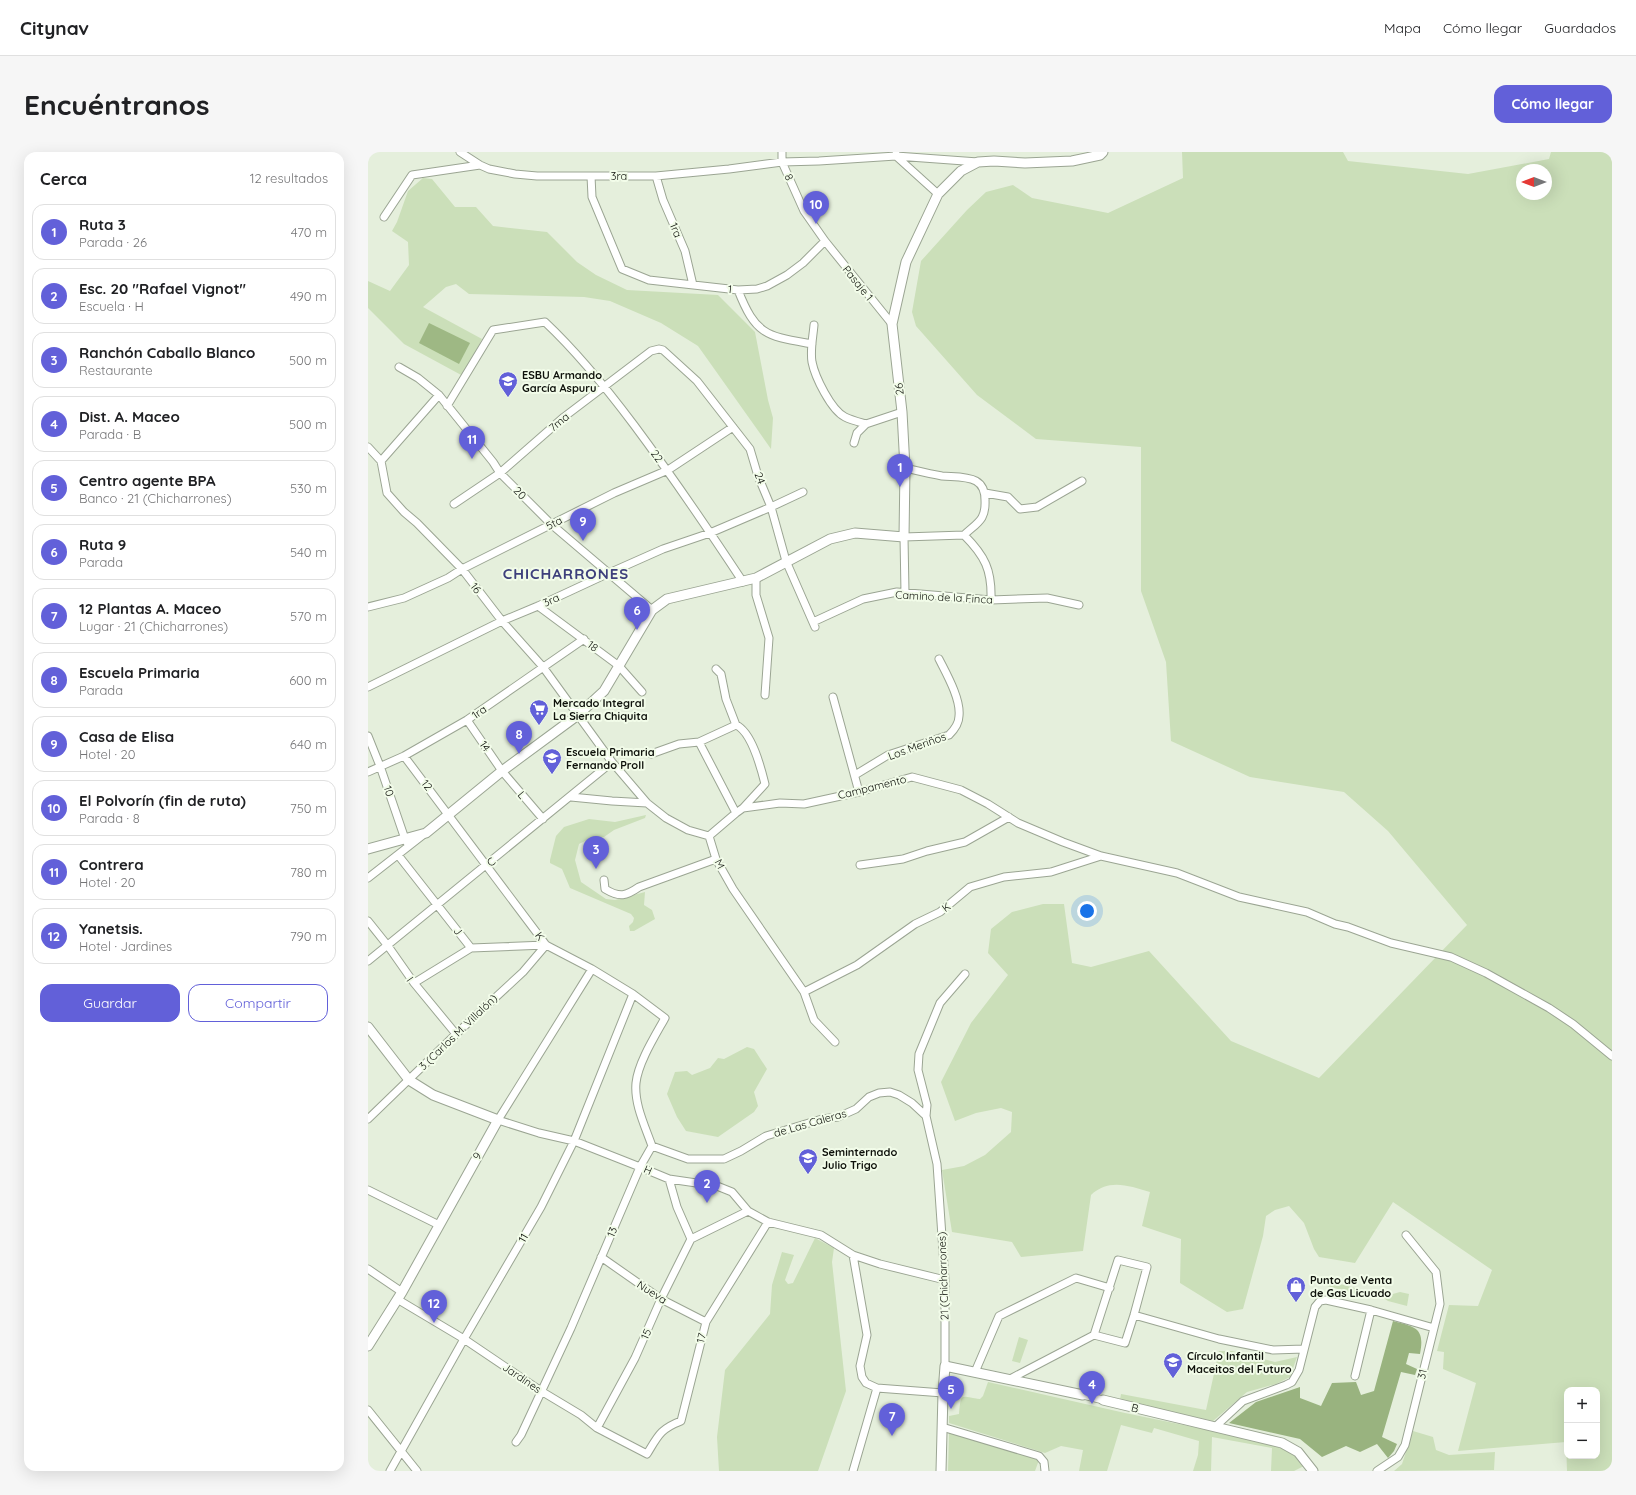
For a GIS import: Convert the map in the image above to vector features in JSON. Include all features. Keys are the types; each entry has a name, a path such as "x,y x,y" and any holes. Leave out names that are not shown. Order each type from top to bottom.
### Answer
{"street":[{"name":"3ra","path":"460,152 489,169 522,175 656,176 782,162"},
{"name":"8","path":"782,152 782,162 804,211 825,241"},
{"path":"782,162 819,161 896,154 978,162 994,161 1025,164 1072,161 1100,155 1103,152"},
{"path":"896,154 938,194"},
{"name":"26","path":"906,593 904,537 906,468 902,412 892,324 906,262 938,194 960,171 978,162"},
{"path":"384,217 412,175 480,165"},
{"name":"1","path":"591,176 592,197 622,269 649,280 738,290 757,289 776,282 803,263 825,241"},
{"name":"1ra","path":"656,176 663,200 685,251 693,285"},
{"name":"Pasaje 1","path":"825,241 892,324"},
{"path":"738,290 748,313 761,329 770,335 812,344"},
{"name":"22","path":"447,406 493,330 545,322 561,337 605,387 668,470 742,582"},
{"path":"814,325 812,362 816,374 831,403 838,412 845,417 866,424"},
{"name":"7ma","path":"454,504 500,473 564,417 651,351 659,349 666,352"},
{"name":"24","path":"666,352 697,381 750,449 758,476 771,507 786,561 814,624"},
{"name":"20","path":"399,366 418,378 439,395 493,462 500,473 551,524 652,610"},
{"path":"368,447 381,461 439,395"},
{"path":"854,443 857,433 866,424 902,412"},
{"name":"5ta","path":"368,607 404,598 448,578 462,569 614,492 668,470 733,427"},
{"name":"16","path":"381,461 387,493 404,512 417,523 462,569 502,621 543,667 578,715"},
{"path":"368,849 406,843 426,833 502,771 578,715 604,691 652,610 667,599 756,578 830,539 855,533 904,537 964,535 983,518 985,508 985,492 982,486 972,479 943,476 906,468"},
{"path":"985,492 1008,497 1020,509 1037,508 1082,480"},
{"name":"3ra","path":"368,686 502,621 609,573 663,549 710,533 803,492"},
{"path":"964,535 978,549 987,564 992,582 991,600"},
{"path":"756,578 756,595 769,638 765,694"},
{"name":"Camino de la Finca","path":"814,624 863,599 897,592 991,600 1047,598 1079,605"},
{"name":"18","path":"538,606 619,666 642,692"},
{"name":"1ra","path":"368,772 404,756 467,720 584,639"},
{"name":"Los Meriños","path":"855,775 888,755 948,735 952,731 959,715 958,707 947,674 938,659"},
{"path":"716,669 722,674 726,698 736,725 744,730 758,758 765,784 743,808"},
{"path":"833,697 859,792"},
{"path":"578,715 612,762 647,803 666,818 688,830 709,836"},
{"name":"14","path":"467,720 502,771"},
{"path":"651,754 679,744 699,742 736,725"},
{"name":"10","path":"368,736 380,766 406,843"},
{"path":"699,742 736,813"},
{"name":"12","path":"404,756 450,814"},
{"name":"C","path":"368,961 487,866 612,762"},
{"name":"L","path":"502,771 543,819"},
{"name":"Campamento","path":"709,836 743,808 780,803 804,804 859,792 912,777 961,790 1009,817 1063,842 1101,856 1177,873 1239,896 1307,912 1335,924 1348,927 1391,943 1451,957 1486,973 1549,1008 1573,1024 1612,1056"},
{"path":"571,797 647,803"},
{"name":"K","path":"450,814 546,945 592,969 633,994 665,1018 645,1055 636,1082 637,1101 652,1146"},
{"path":"860,865 903,859 927,851 965,842 1009,817"},
{"name":"M","path":"709,836 716,859 733,889 804,992 814,1020 834,1042"},
{"path":"368,878 398,855 406,843"},
{"name":"J","path":"398,855 438,904 471,948"},
{"name":"K","path":"804,992 856,965 915,924 940,912 970,887 1004,877 1051,872 1101,856"},
{"path":"604,880 605,889 614,895 625,895 639,887 716,859"},
{"name":"I","path":"368,921 414,983 456,1034"},
{"path":"414,983 471,948 546,945"},
{"name":"3 (Carlos M. Villalón)","path":"368,1118 522,972 546,945"},
{"name":"9","path":"368,1346 399,1295 498,1120 592,969"},
{"name":"21 (Chicharrones)","path":"940,1471 945,1366 945,1280 937,1164 926,1116 927,1105 918,1070 919,1054 940,1003 965,974"},
{"name":"11","path":"390,1471 540,1207 574,1141 633,994"},
{"name":"H","path":"368,1027 408,1080 433,1095 498,1120 539,1133 574,1141 640,1166 669,1179 717,1186 732,1192 748,1211 768,1222 821,1234 853,1255 880,1264 945,1280"},
{"name":"de Las Caleras","path":"652,1146 688,1158 724,1159 741,1152 766,1136 822,1119 838,1117 856,1109 869,1098 879,1093 890,1092 899,1095 912,1103 926,1116"},
{"name":"13","path":"516,1442 521,1435 571,1328 640,1166 652,1146"},
{"path":"669,1179 677,1207 691,1239 748,1211"},
{"path":"368,1190 439,1225"},
{"name":"17","path":"647,1454 658,1435 668,1426 681,1421 706,1322 768,1222"},
{"name":"31","path":"1378,1471 1398,1457 1405,1445 1440,1304 1436,1272 1406,1235"},
{"name":"15","path":"597,1428 635,1358 661,1299 691,1239"},
{"path":"853,1255 868,1335 860,1366 862,1377 866,1383 877,1388 943,1393"},
{"name":"Nueva","path":"601,1258 661,1299 706,1322"},
{"path":"1010,1379 1094,1335 1125,1343 1147,1267 1118,1260 1094,1335"},
{"name":"Jardines","path":"368,1269 399,1295 541,1391 581,1415 597,1428 647,1454"},
{"path":"975,1372 999,1316 1076,1278 1110,1288"},
{"path":"1215,1427 1243,1401 1292,1382 1299,1370 1315,1308 1320,1301 1326,1300 1371,1310 1434,1328"},
{"path":"1355,1376 1371,1310"},
{"path":"1134,1315 1219,1339 1257,1347 1273,1350 1304,1349"},
{"name":"B","path":"945,1366 1083,1395 1288,1445 1298,1452 1313,1471"},
{"path":"852,1471 877,1388"},
{"path":"368,1410 417,1471"},
{"path":"942,1427 1039,1456 1044,1462 1046,1471"}],"shaded area":[{"path":"1182,152 1343,152 1348,161 1468,174 1516,165 1516,200 1552,200 1552,164 1522,164 1549,159 1551,152 1612,152 1612,1471 1567,1471 1567,1459 1600,1459 1600,1387 1564,1387 1564,1442 1458,1451 1476,1383 1443,1369 1444,1352 1437,1351 1449,1305 1478,1306 1492,1270 1393,1202 1355,1263 1319,1257 1314,1249 1304,1223 1289,1206 1275,1210 1266,1216 1263,1236 1243,1309 1227,1312 1180,1283 1181,1239 1142,1226 1150,1192 1127,1186 1112,1185 1098,1190 1091,1195 1083,1251 1021,1257 1012,1242 952,1232 942,1170 964,1166 985,1155 1011,1132 1012,1112 1001,1108 976,1113 955,1121 941,1082 971,1023 1008,975 988,953 991,929 1012,912 1043,904 1064,904 1072,963 1091,967 1149,951 1231,1041 1319,1078 1467,925 1388,831 1344,792 1250,777 1171,741 1166,662 1141,591 1141,447 1036,439 977,395 916,326 912,312 921,261 967,210 986,192 1013,185 1032,198 1108,213 1183,178"},
{"path":"423,178 432,179 455,207 476,207 493,226 547,232 577,262 596,275 627,290 718,295 755,332 768,400 773,418 771,449 698,346 661,323 610,301 584,297 469,294 456,284 446,287 423,307 482,339 463,376 404,344 368,308 368,281 390,291 409,265 408,242 392,231 397,222 408,191"},
{"path":"429,323 470,343 459,364 419,343"},
{"path":"646,815 645,818 614,830 604,837 585,841 579,844 575,860 581,882 606,899 615,900 645,892 644,905 652,910 655,919 634,931 630,931 629,926 633,922 634,918 631,914 570,888 562,869 550,863 550,860 556,836 564,827 589,819 615,822"},
{"path":"747,1047 754,1049 767,1069 754,1092 758,1106 754,1112 718,1137 686,1131 677,1117 667,1094 675,1072 687,1071 692,1075 710,1068 718,1058 724,1059"},
{"path":"815,1238 834,1248 832,1262 846,1391 818,1471 719,1471 717,1437 725,1370 770,1314 772,1285 782,1252 794,1255 785,1280 788,1284 793,1283"},
{"path":"1329,1281 1373,1293 1372,1298 1327,1286"},
{"path":"1400,1292 1409,1294 1407,1306 1388,1301 1382,1297"},
{"path":"1393,1321 1408,1325 1417,1330 1420,1334 1421,1345 1420,1354 1409,1353 1406,1364 1417,1369 1415,1375 1401,1372 1382,1437 1397,1444 1394,1451 1388,1458 1377,1444 1360,1452 1346,1446 1322,1457 1300,1439 1229,1423 1256,1402 1300,1387 1300,1398 1321,1406 1332,1383 1356,1382 1361,1395 1374,1391"},
{"path":"1019,1337 1028,1340 1020,1363 1012,1361"},
{"path":"1219,1351 1232,1351 1275,1362 1297,1357 1290,1377 1276,1384 1247,1392 1213,1421 1120,1400 1121,1394 1206,1410"},
{"path":"988,1382 1282,1446 1296,1455 1304,1466 1294,1471 1271,1471 1272,1448 1212,1437 1211,1471 1193,1471 1198,1455 1199,1441 1154,1428 1152,1433 1121,1425 1107,1471 1079,1471 1083,1450 1061,1446 1045,1453 949,1423 949,1416 959,1414 960,1402 963,1397 980,1399 983,1396"},
{"path":"1413,1431 1433,1437 1436,1450 1449,1455 1495,1452 1494,1470 1394,1471 1402,1464"},
{"path":"949,1433 1039,1460 1035,1471 948,1471"}],"place":[{"name":"El Polvorín (fin de ruta)","path":"816,224"},
{"name":"ESBU Armando García Aspuru","path":"508,398"},
{"name":"Contrera","path":"472,459"},
{"name":"Ruta 3","path":"900,487"},
{"name":"Casa de Elisa","path":"583,541"},
{"name":"Ruta 9","path":"637,630"},
{"name":"Mercado Integral La Sierra Chiquita","path":"539,726"},
{"name":"Escuela Primaria","path":"519,754"},
{"name":"Escuela Primaria Fernando Proll","path":"552,775"},
{"name":"Ranchón Caballo Blanco","path":"596,869"},
{"name":"Seminternado Julio Trigo","path":"808,1175"},
{"name":"Esc. 20 \"Rafael Vignot\"","path":"707,1203"},
{"name":"Punto de Venta de Gas Licuado","path":"1296,1303"},
{"name":"Yanetsis.","path":"434,1323"},
{"name":"Círculo Infantil Maceitos del Futuro","path":"1173,1379"},
{"name":"Dist. A. Maceo","path":"1092,1404"},
{"name":"Centro agente BPA","path":"951,1409"},
{"name":"12 Plantas A. Maceo","path":"892,1436"}],"district":[{"name":"CHICHARRONES","path":"566,574"}]}
